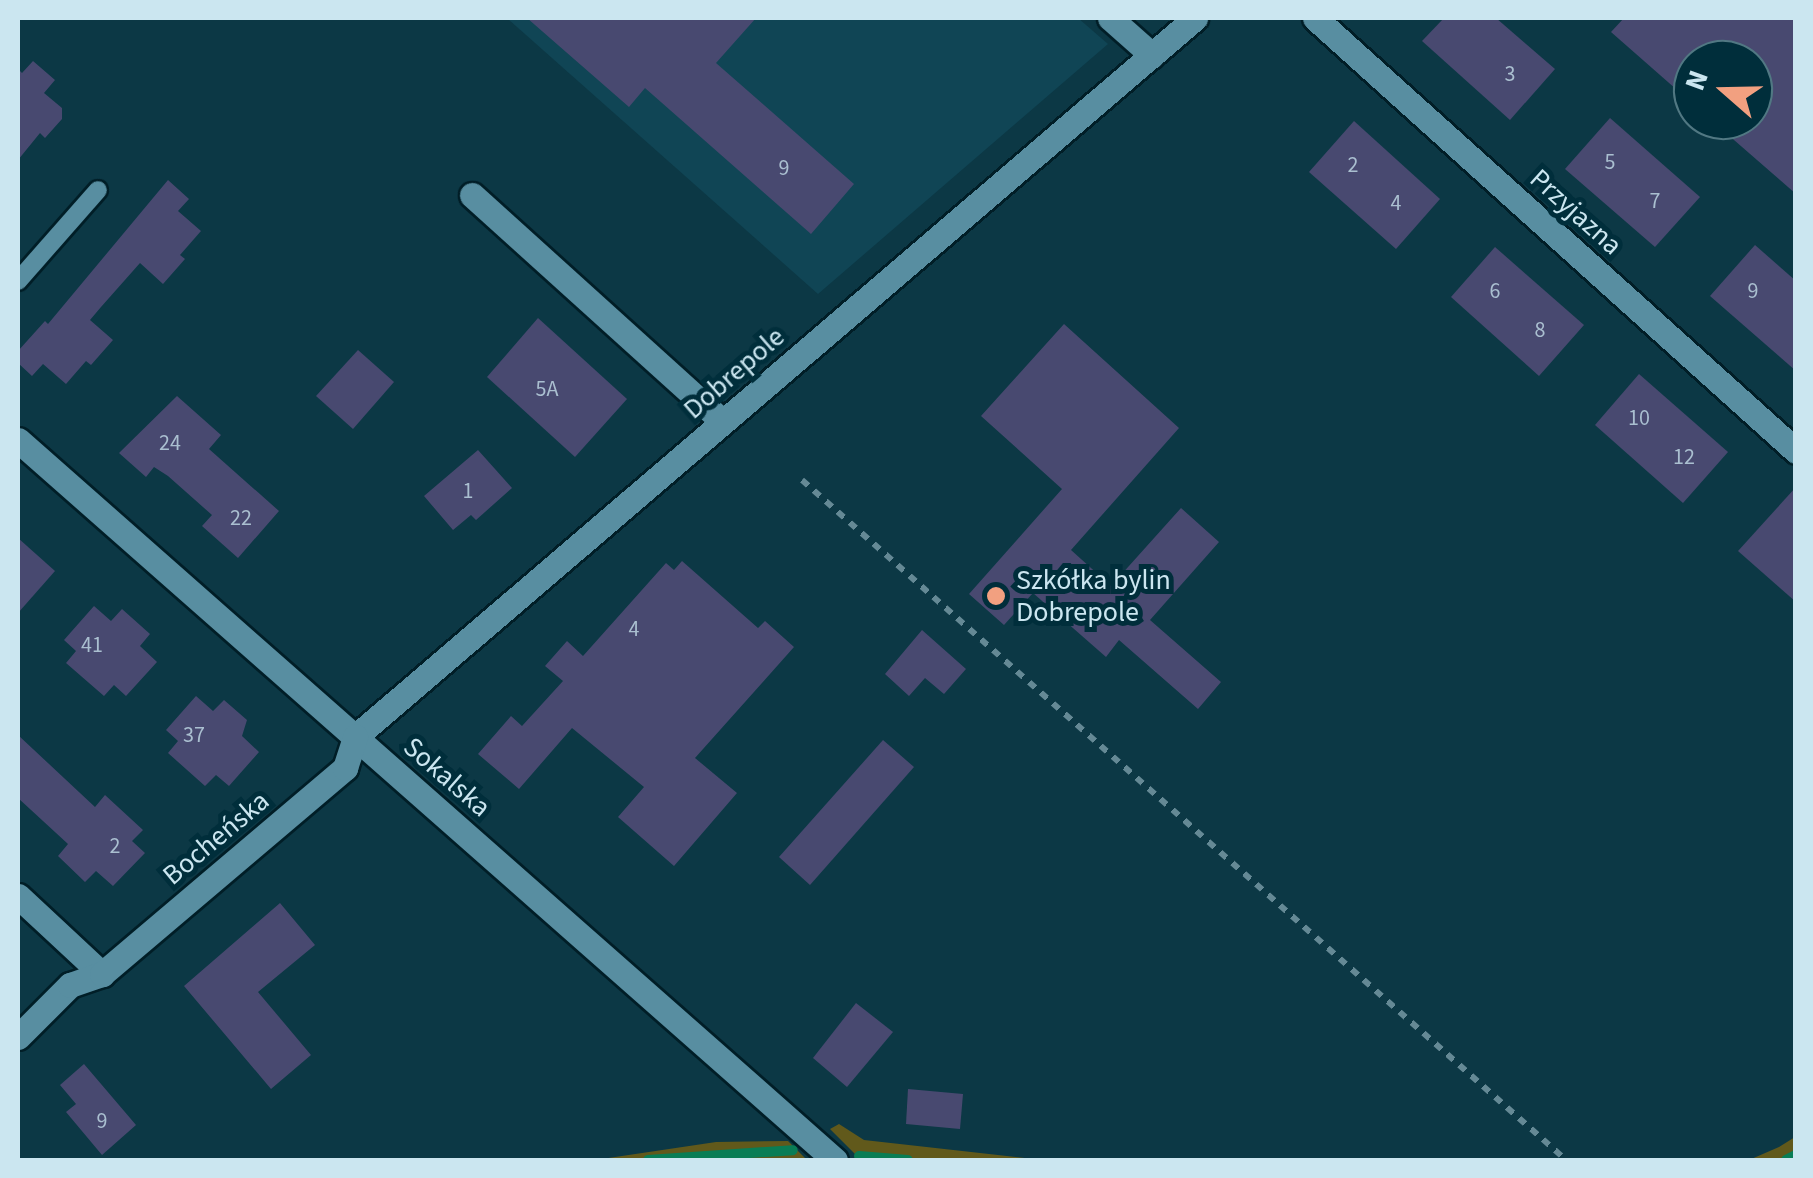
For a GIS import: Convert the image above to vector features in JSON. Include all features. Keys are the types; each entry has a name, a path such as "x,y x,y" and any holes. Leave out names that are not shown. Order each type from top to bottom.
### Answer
{"street":[{"path":"1110,18 1152,55"},
{"name":"Dobrepole","path":"355,737 1195,18"},
{"name":"Przyjazna","path":"1315,18 1796,451"},
{"path":"472,195 724,422"},
{"name":"Sokalska","path":"18,440 836,1160"},
{"name":"Bocheńska","path":"18,1036 70,985 102,974 345,768 355,737"},
{"path":"18,896 102,974"}],"lane":[{"path":"18,281 98,190"}],"path":[{"path":"802,480 1566,1160"}],"shaded area":[{"path":"507,18 1078,18 1108,44 818,294"},
{"path":"839,1124 864,1140 1042,1160 861,1160 830,1129"},
{"path":"1795,1137 1795,1160 1749,1160 1779,1147"},
{"path":"788,1141 807,1160 595,1160 716,1142"}],"building":[{"path":"527,18 756,18 716,63 854,184 811,234 645,88 629,107"},
{"path":"1444,18 1496,18 1555,69 1510,120 1422,41"},
{"path":"1624,18 1796,18 1796,194 1734,140 1773,140 1773,40 1673,40 1673,86 1611,32"},
{"path":"33,61 55,80 44,93 62,108 62,119 45,138 40,133 18,160 18,69 22,73"},
{"path":"1610,118 1700,197 1655,247 1565,169"},
{"path":"1354,121 1440,199 1396,249 1309,172"},
{"path":"168,180 189,199 178,211 201,231 180,255 185,259 163,284 140,263 90,320 113,340 91,365 86,361 66,384 43,364 32,376 18,363 18,351 45,321 48,324"},
{"path":"1755,245 1796,281 1796,371 1710,296"},
{"path":"1495,247 1584,325 1539,376 1451,297"},
{"path":"538,318 627,399 575,457 487,377"},
{"path":"1064,324 1179,428 1071,550 1111,586 1181,508 1219,542 1150,620 1221,682 1198,709 1119,640 1106,657 1033,593 1004,625 969,594 1062,489 981,416"},
{"path":"358,350 394,382 353,429 316,396"},
{"path":"1639,374 1728,452 1683,503 1595,425"},
{"path":"177,396 221,435 209,449 279,511 238,558 202,526 212,515 168,476 154,467 146,477 119,453"},
{"path":"478,450 512,488 476,520 471,515 453,530 424,496"},
{"path":"1796,487 1796,602 1738,551"},
{"path":"18,538 55,571 18,613"},
{"path":"682,561 758,628 765,621 794,647 695,758 737,793 674,866 618,817 644,787 572,728 519,789 478,754 511,716 522,726 563,681 545,666 567,641 583,656 666,563 674,570"},
{"path":"94,606 111,621 122,609 150,634 140,646 157,662 126,696 114,685 104,696 66,663 76,651 64,640"},
{"path":"922,630 966,669 944,694 925,678 909,696 885,674"},
{"path":"196,696 213,711 224,700 247,720 242,736 259,752 229,786 216,775 205,786 168,753 178,741 166,730"},
{"path":"18,735 95,807 105,795 143,830 132,841 145,853 113,886 96,871 85,882 58,856 68,844 18,798"},
{"path":"883,740 914,767 810,885 779,857"},
{"path":"280,903 315,945 258,992 311,1055 271,1089 184,986"},
{"path":"856,1003 893,1032 847,1087 813,1058"},
{"path":"84,1064 136,1125 102,1155 66,1112 76,1104 60,1085"},
{"path":"908,1089 963,1094 960,1129 906,1124"}],"waterway":[{"path":"648,1160 793,1150"},
{"path":"1786,1160 1796,1155"},
{"path":"859,1156 908,1160"}],"place":[{"name":"Szkółka bylin Dobrepole","path":"996,596"}]}
